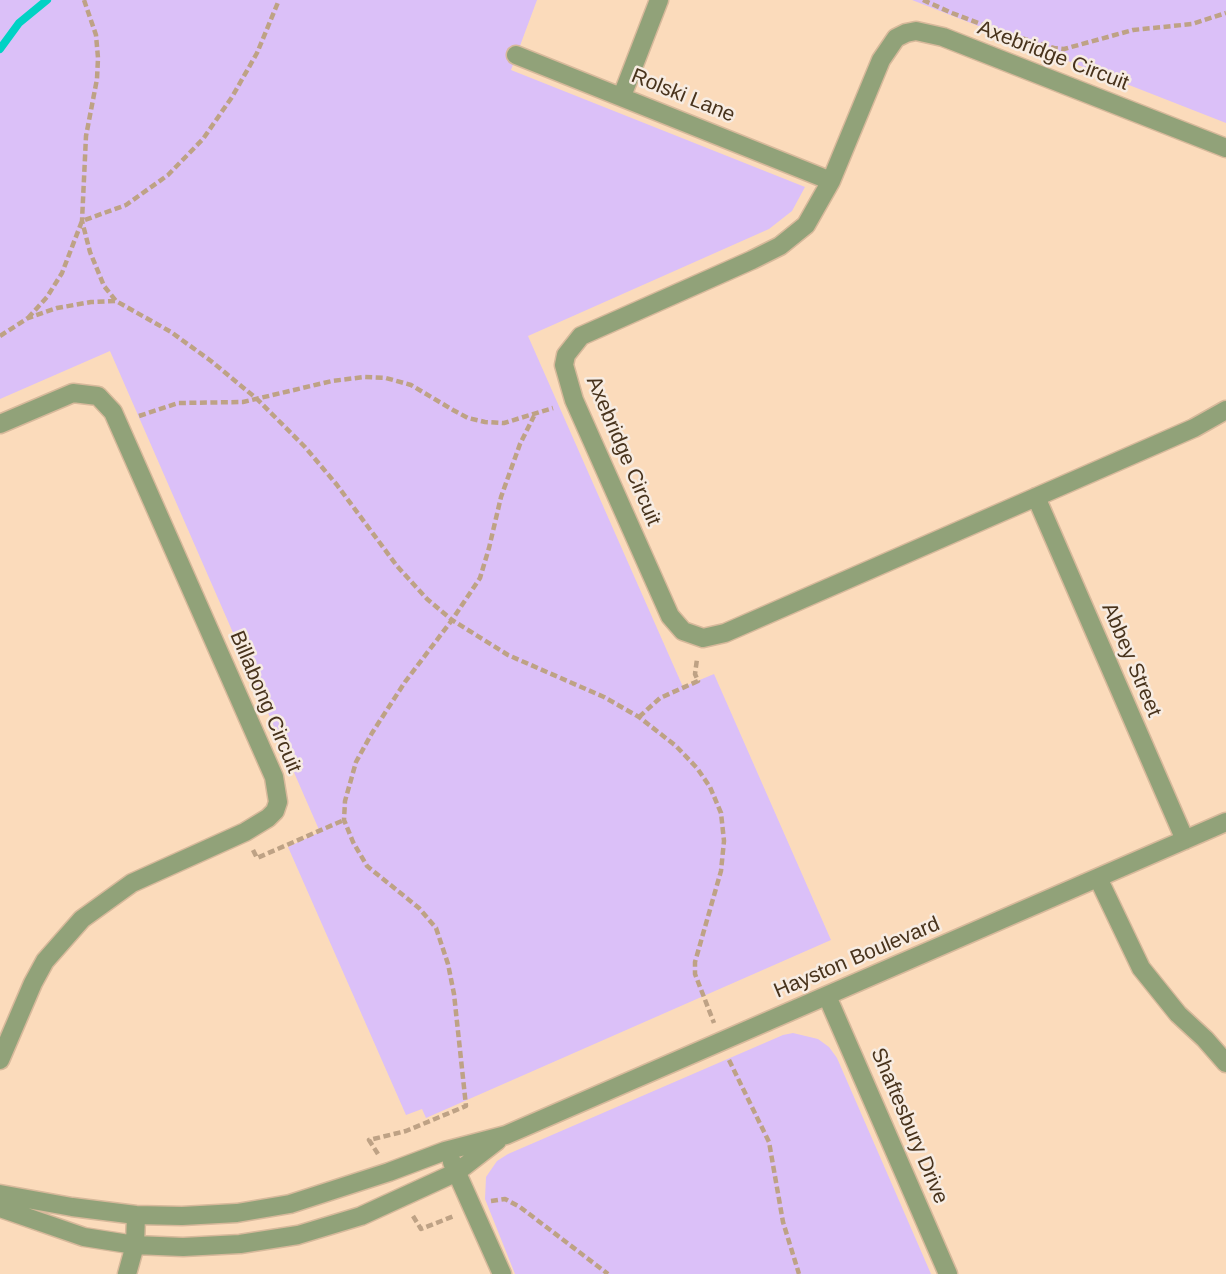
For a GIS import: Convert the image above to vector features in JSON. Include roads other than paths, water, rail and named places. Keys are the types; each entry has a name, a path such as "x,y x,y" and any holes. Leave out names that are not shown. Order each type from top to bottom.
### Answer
{"street":[{"path":"622,96 659,0"},
{"name":"Axebridge Circuit","path":"1036,498 725,633 703,638 683,631 670,616 574,400 564,365 566,355 581,336 780,246 806,225 831,181 887,48 896,38 916,31 943,37 1226,148"},
{"name":"Rolski Lane","path":"516,55 831,181"},
{"name":"Billabong Circuit","path":"0,424 73,393 98,397 107,403 120,425 278,790 275,811 268,818 245,832 132,883 82,919 45,961 0,1059"},
{"path":"1036,498 1194,428 1226,410"},
{"name":"Abbey Street","path":"1036,498 1185,840"},
{"name":"Hayston Boulevard","path":"0,1194 72,1208 136,1215 237,1213 290,1204 445,1151 506,1135 1226,822"},
{"path":"1098,878 1141,968 1178,1014 1226,1063"},
{"name":"Shaftesbury Drive","path":"827,996 948,1274"},
{"name":"Hayston Boulevard","path":"0,1208 84,1237 135,1245 183,1247 240,1244 298,1235 361,1216 457,1172 506,1135"},
{"path":"445,1151 502,1274"},
{"path":"127,1274 135,1245 136,1215"}],"waterway":[{"path":"0,49 19,23 47,0"}]}
